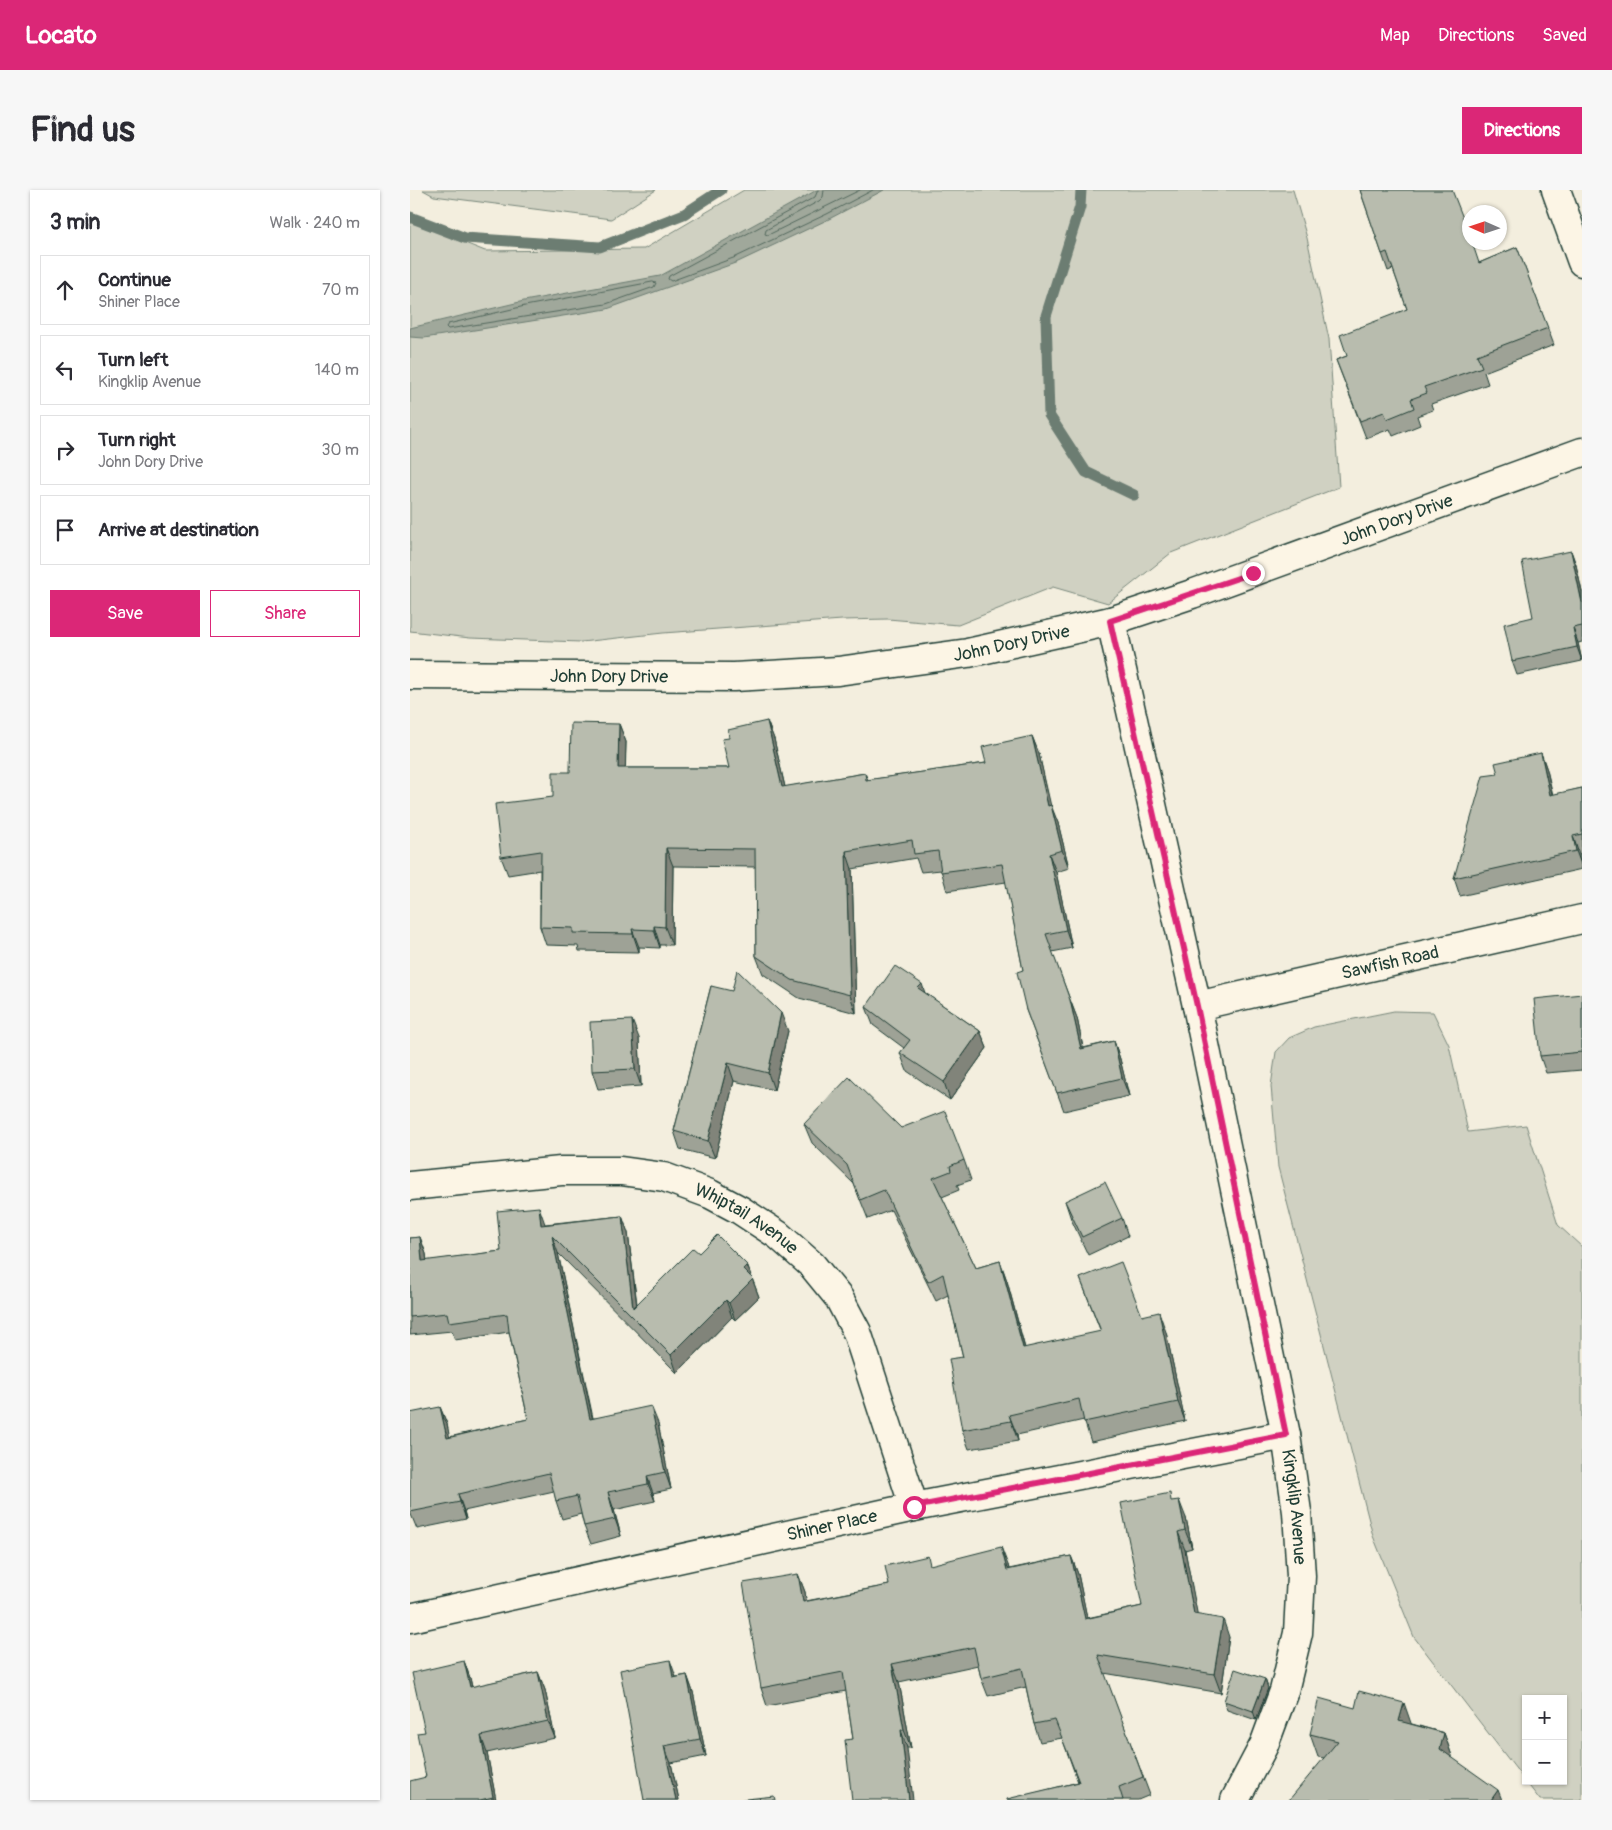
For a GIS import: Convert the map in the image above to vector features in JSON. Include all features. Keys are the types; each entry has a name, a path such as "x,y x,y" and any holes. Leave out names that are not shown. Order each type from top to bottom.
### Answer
{"street":[{"path":"1556,190 1582,262"},
{"name":"John Dory Drive","path":"410,675 716,677 838,671 968,653 1110,621 1201,591 1582,452"},
{"name":"Kingklip Avenue","path":"1110,621 1197,1006 1286,1435 1297,1512 1301,1576 1298,1633 1284,1692 1264,1744 1235,1800"},
{"name":"Sawfish Road","path":"1197,1006 1582,918"},
{"name":"Whiptail Avenue","path":"410,1186 562,1171 621,1171 664,1177 710,1194 778,1234 812,1265 839,1298 857,1332 914,1507"},
{"name":"Shiner Place","path":"410,1618 914,1507 1286,1435"}],"shaded area":[{"path":"423,190 656,190 611,219 434,196"},
{"path":"744,190 1293,190 1307,238 1329,339 1339,487 1171,553 1108,603 1053,587 958,625 888,619 842,620 663,633 581,642 470,638 410,631 410,221 485,251 644,249"},
{"path":"1394,1011 1433,1012 1449,1045 1468,1132 1526,1125 1558,1225 1582,1247 1582,1800 1540,1800 1528,1785 1567,1785 1567,1695 1522,1695 1522,1777 1414,1637 1373,1536 1278,1167 1271,1086 1276,1052 1289,1038 1314,1027"}],"water":[{"path":"817,190 884,190 829,219 738,262 607,309 424,338 410,337 410,328 524,301 660,276"}],"building":[{"path":"1360,190 1452,190 1462,216 1462,250 1475,250 1479,263 1517,247 1548,328 1477,355 1482,367 1424,387 1427,393 1411,399 1414,408 1387,419 1384,412 1360,421 1336,360 1347,356 1340,335 1407,309 1387,252 1382,254"},
{"path":"1571,551 1582,603 1582,626 1573,628 1577,647 1512,661 1504,624 1533,617 1522,561"},
{"path":"767,721 782,787 865,773 866,780 986,763 982,747 1032,736 1048,806 1051,805 1062,850 1049,854 1066,930 1046,934 1070,1000 1081,1049 1114,1041 1122,1078 1057,1093 1026,1010 1017,972 1023,970 1002,864 941,872 938,851 914,854 912,840 846,851 850,995 792,980 756,956 755,849 666,848 665,927 654,926 654,930 632,929 633,934 573,933 573,928 540,927 541,851 501,857 495,804 553,797 553,772 570,772 571,723 619,724 618,768 729,768 722,739 729,738 728,730"},
{"path":"1541,753 1550,795 1582,788 1582,834 1573,836 1576,851 1454,878 1483,776 1498,774 1495,763"},
{"path":"895,966 922,984 918,988 980,1031 944,1082 900,1053 910,1040 866,1007"},
{"path":"737,970 781,1013 768,1073 728,1063 708,1141 674,1131 711,986 732,991"},
{"path":"1582,994 1582,1052 1540,1056 1534,999"},
{"path":"632,1020 635,1069 592,1071 590,1022"},
{"path":"849,1077 901,1128 945,1111 964,1160 950,1166 951,1171 933,1178 976,1268 1000,1261 1023,1348 1101,1331 1080,1278 1121,1262 1142,1316 1159,1312 1178,1402 1084,1422 1079,1399 1009,1415 1011,1421 962,1430 949,1359 963,1357 943,1274 928,1282 884,1190 860,1200 847,1165 804,1124"},
{"path":"1105,1182 1122,1218 1082,1237 1065,1201"},
{"path":"539,1207 541,1225 622,1216 633,1308 693,1248 699,1253 717,1235 747,1265 743,1269 753,1279 729,1303 726,1300 671,1355 552,1236 590,1419 651,1406 665,1472 647,1476 648,1484 608,1492 615,1519 584,1526 577,1496 556,1501 549,1473 458,1494 460,1502 410,1512 410,1413 440,1407 447,1438 528,1419 507,1314 449,1322 447,1313 410,1317 410,1238 420,1237 422,1261 501,1251 497,1211"},
{"path":"1170,1493 1171,1501 1179,1500 1185,1530 1178,1532 1194,1614 1223,1619 1214,1674 1098,1655 1143,1777 1119,1787 1123,1800 1007,1800 1079,1782 1055,1720 1034,1724 1022,1668 981,1678 974,1647 892,1664 904,1730 901,1730 909,1800 852,1800 845,1740 853,1739 843,1672 761,1688 743,1583 798,1574 803,1602 889,1585 885,1566 928,1556 930,1565 1001,1547 1007,1570 1071,1556 1085,1619 1142,1606 1121,1503"},
{"path":"670,1660 673,1678 687,1675 700,1739 664,1746 676,1800 644,1800 620,1670"},
{"path":"464,1661 470,1687 538,1672 548,1721 481,1736 493,1797 480,1800 410,1800 410,1781 426,1777 417,1733 425,1732 412,1673"},
{"path":"1235,1669 1265,1679 1253,1711 1224,1701"},
{"path":"1359,1691 1404,1703 1399,1721 1444,1733 1440,1749 1498,1790 1491,1800 1289,1800 1338,1741 1310,1734 1319,1698 1355,1708"},
{"path":"774,1796 775,1800 737,1800"}],"waterway":[{"path":"410,217 465,238 600,247 684,214 721,190"},
{"path":"1081,190 1080,207 1046,316 1049,415 1086,472 1134,495"}],"route":[{"path":"914,1507 1286,1435 1197,1006 1110,621 1253,573"}]}
